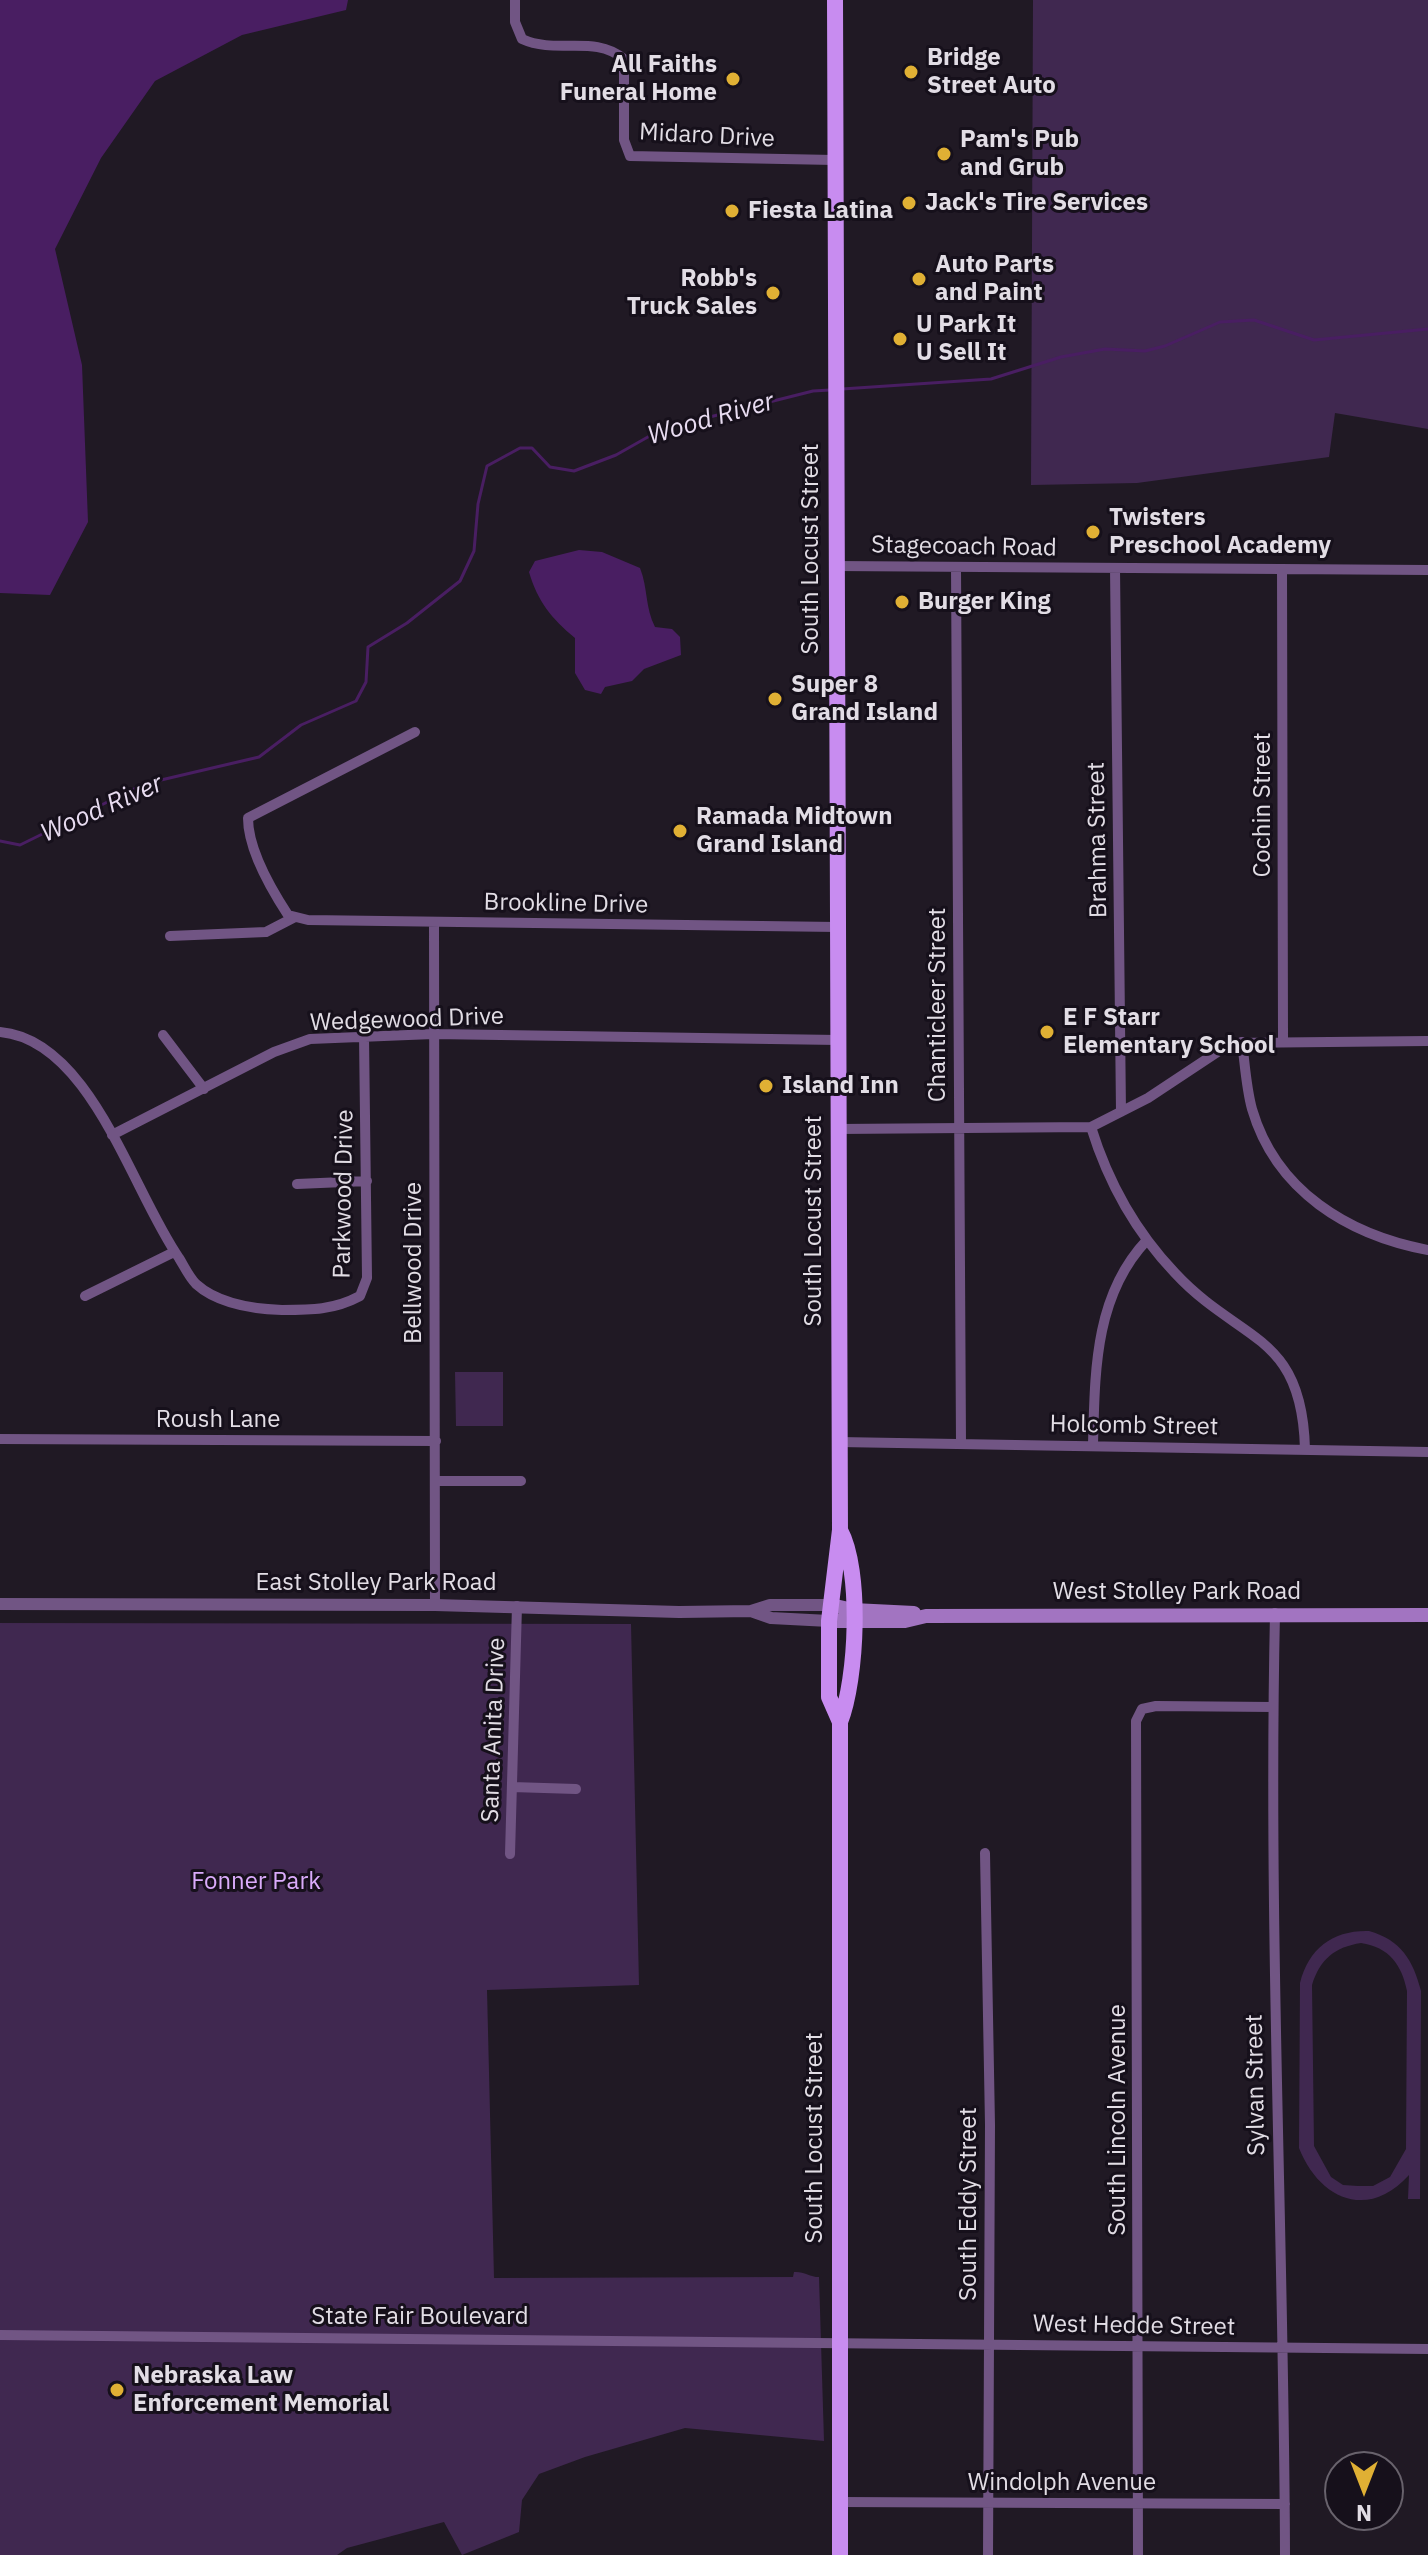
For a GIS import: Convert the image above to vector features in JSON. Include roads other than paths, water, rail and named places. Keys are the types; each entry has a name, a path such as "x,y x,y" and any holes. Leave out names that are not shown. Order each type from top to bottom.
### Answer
{"main road":[{"name":"South Locust Street","path":"835,0 840,1530 830,1613 829,1697 840,1722"},
{"name":"South Locust Street","path":"840,1530 849,1547 854,1616 851,1695 840,1722 840,2555"},
{"name":"West Stolley Park Road","path":"830,1613 905,1621 926,1616 1428,1615"}],"street":[{"name":"Midaro Drive","path":"515,0 515,22 522,39 540,47 601,46 624,59 624,140 630,156 834,160"},
{"name":"Stagecoach Road","path":"835,566 1428,570"},
{"name":"Chanticleer Street","path":"956,567 961,1443"},
{"name":"Brahma Street","path":"1115,568 1121,1112"},
{"name":"Cochin Street","path":"1282,569 1283,1040"},
{"path":"295,917 288,915 275,895 248,830 248,818 415,732"},
{"name":"Brookline Drive","path":"295,917 308,920 837,927"},
{"path":"170,936 266,932 295,917"},
{"name":"Bellwood Drive","path":"434,922 435,1605"},
{"path":"0,1032 29,1037 53,1051 77,1078 112,1135"},
{"name":"Wedgewood Drive","path":"112,1135 274,1052 310,1039 433,1034 838,1040"},
{"path":"163,1035 204,1089"},
{"name":"Parkwood Drive","path":"112,1135 161,1233 196,1284 225,1301 263,1310 340,1307 360,1296 367,1278 364,1036"},
{"path":"838,1129 1091,1127 1148,1098 1231,1043 1283,1040 1428,1041"},
{"path":"1242,1042 1252,1107 1262,1133 1274,1158 1315,1204 1359,1231 1428,1250"},
{"path":"1091,1127 1102,1163 1136,1226 1147,1240 1177,1275 1249,1329 1274,1353 1292,1377 1301,1398 1305,1449"},
{"path":"297,1184 367,1181"},
{"path":"1093,1445 1095,1358 1104,1318 1121,1277 1147,1240"},
{"path":"85,1296 174,1252"},
{"name":"Roush Lane","path":"0,1439 436,1441"},
{"name":"Holcomb Street","path":"839,1442 1428,1452"},
{"path":"435,1481 521,1481"},
{"name":"East Stolley Park Road","path":"0,1604 435,1605 751,1611 770,1605 830,1613"},
{"name":"Santa Anita Drive","path":"510,1854 517,1606"},
{"name":"Sylvan Street","path":"1275,1613 1275,2065 1284,2349 1285,2555"},
{"name":"South Lincoln Avenue","path":"1138,2555 1136,1721 1142,1709 1164,1706 1273,1707"},
{"path":"512,1787 576,1789"},
{"name":"South Eddy Street","path":"985,1853 988,2555"},
{"name":"State Fair Boulevard","path":"0,2335 839,2341"},
{"name":"West Hedde Street","path":"839,2341 1428,2349"},
{"name":"Windolph Avenue","path":"840,2502 1285,2504"}],"waterway":[{"name":"Wood River","path":"842,389 991,379 1061,357 1105,349 1145,351 1165,346 1220,322 1254,320 1314,340 1428,329"},
{"name":"Wood River","path":"0,841 20,845 144,784 259,757 301,725 356,701 366,682 368,647 407,623 460,581 474,551 478,504 487,466 520,448 532,448 550,467 574,471 616,455 662,429 813,391 830,390"}],"place":[{"name":"Bridge Street Auto","path":"911,72"},
{"name":"All Faiths Funeral Home","path":"733,79"},
{"name":"Pam's Pub and Grub","path":"944,154"},
{"name":"Jack's Tire Services","path":"909,203"},
{"name":"Fiesta Latina","path":"732,211"},
{"name":"Auto Parts and Paint","path":"919,279"},
{"name":"Robb's Truck Sales","path":"773,293"},
{"name":"U Park It U Sell It","path":"900,339"},
{"name":"Twisters Preschool Academy","path":"1093,532"},
{"name":"Burger King","path":"902,602"},
{"name":"Super 8 Grand Island","path":"775,699"},
{"name":"Ramada Midtown Grand Island","path":"680,831"},
{"name":"E F Starr Elementary School","path":"1047,1032"},
{"name":"Island Inn","path":"766,1086"},
{"name":"Nebraska Law Enforcement Memorial","path":"117,2390"}],"park label":[{"name":"Fonner Park","path":"256,1882"}]}
